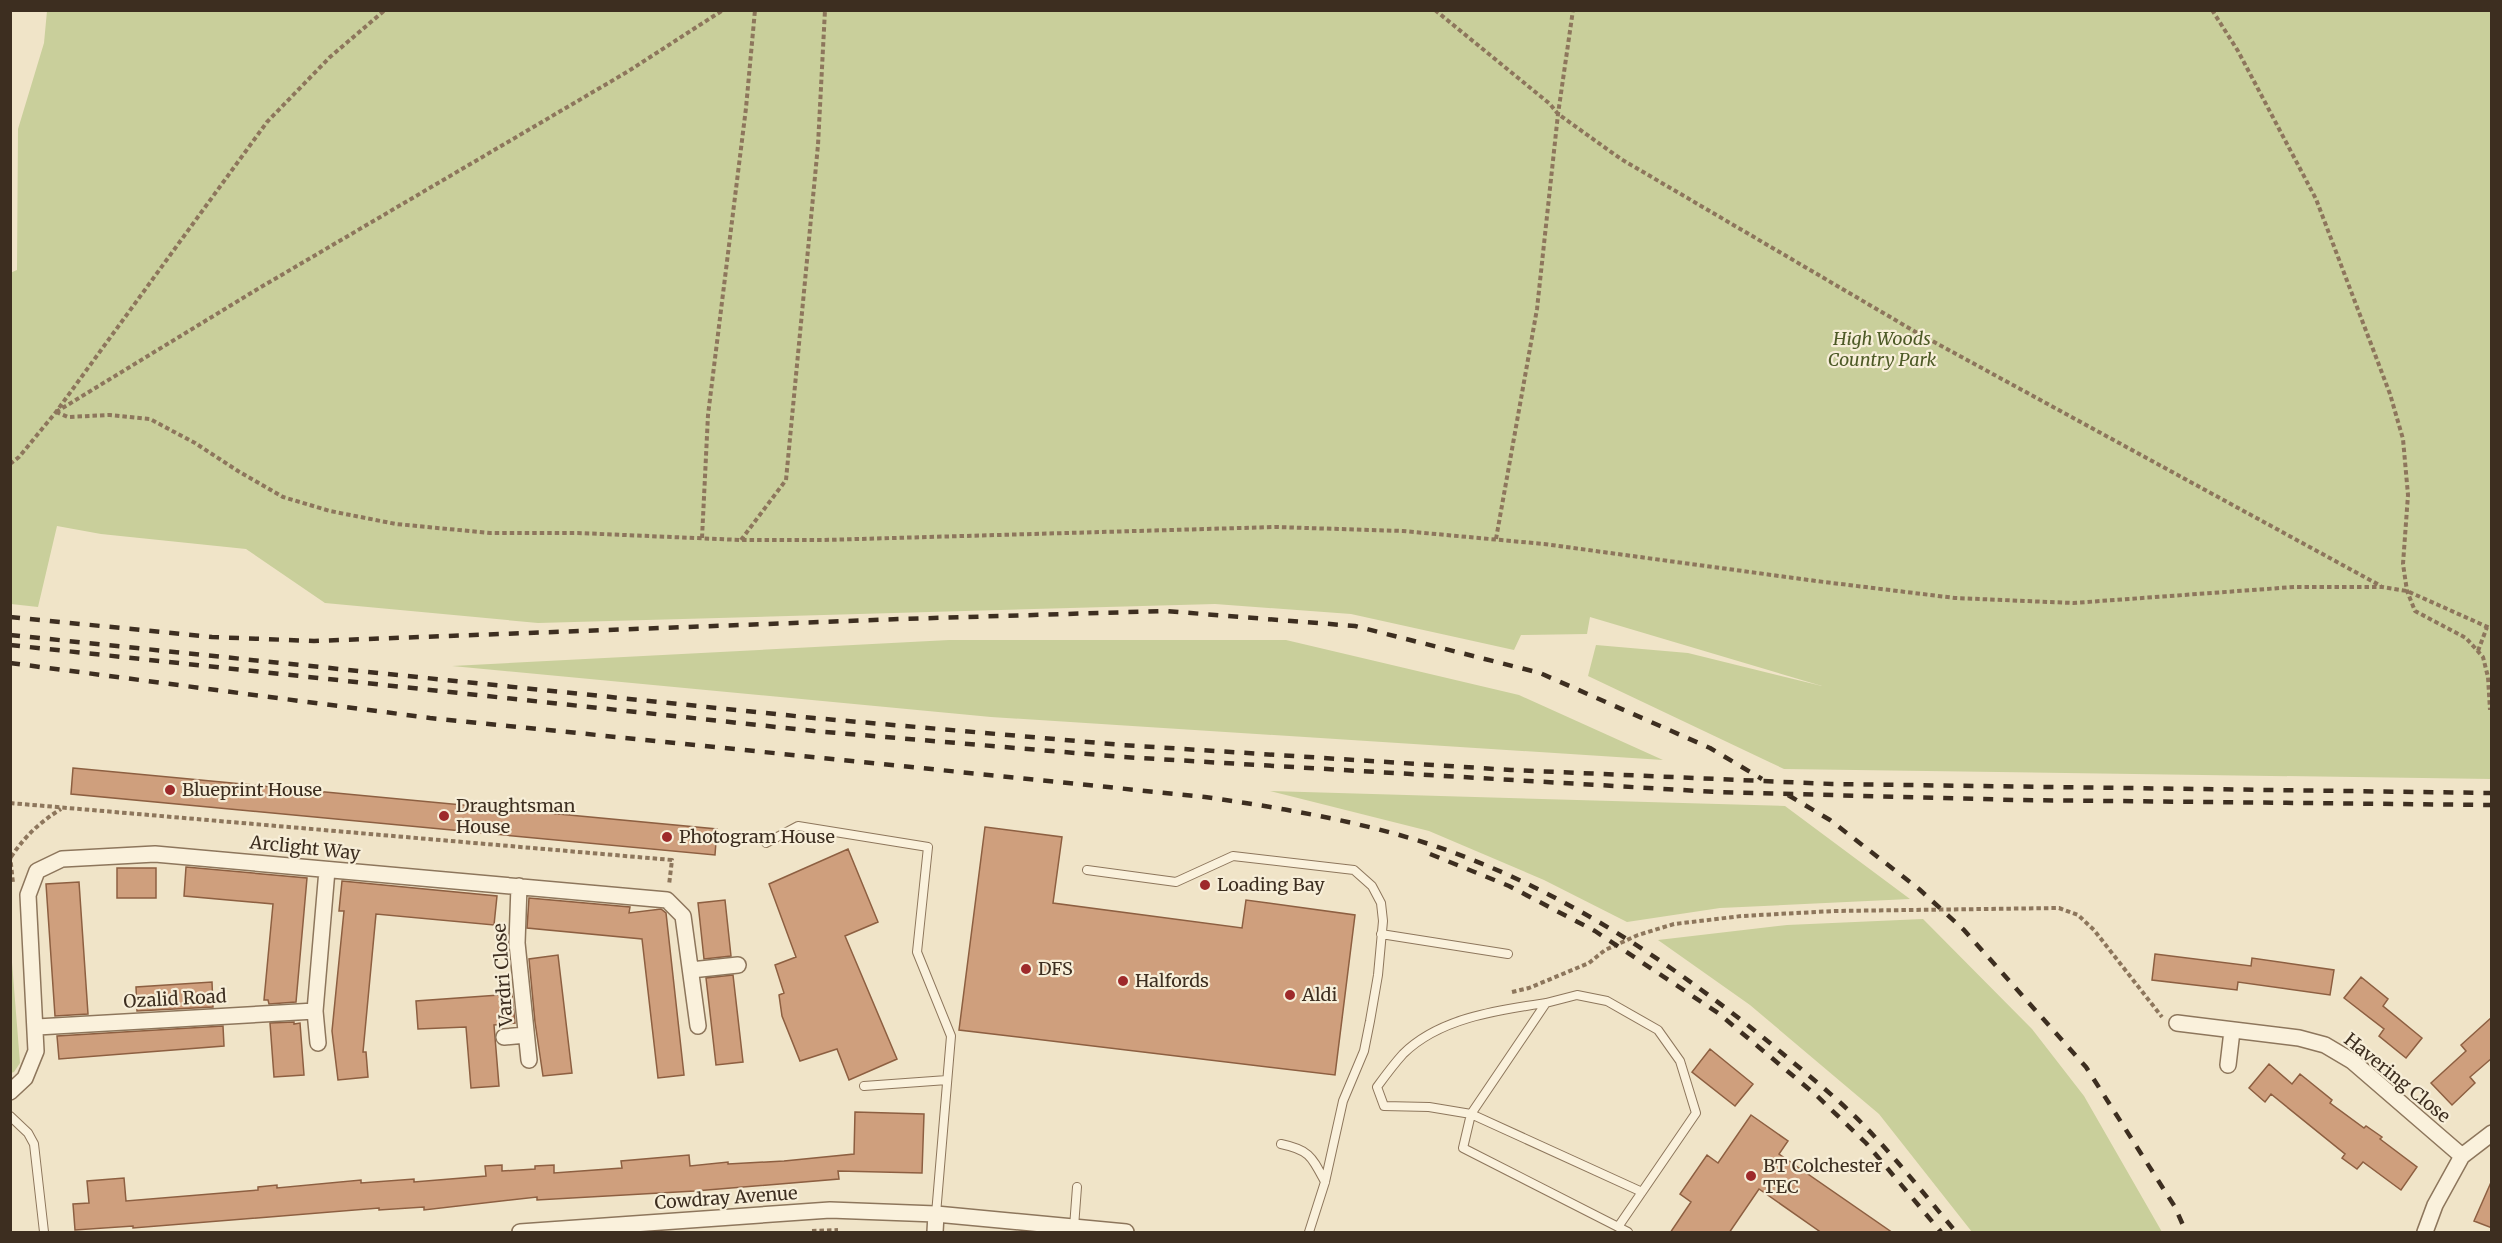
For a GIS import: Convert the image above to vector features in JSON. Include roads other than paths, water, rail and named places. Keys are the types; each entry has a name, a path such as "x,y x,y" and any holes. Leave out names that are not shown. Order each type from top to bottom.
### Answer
{"street":[{"name":"Arclight Way","path":"10,1092 25,1078 36,1051 37,1027 28,895 37,871 62,859 155,854 668,900 684,916 691,970"},
{"path":"318,1043 315,1011 327,870"},
{"name":"Vardri Close","path":"519,886 517,943 529,1060"},
{"path":"698,1026 691,970 738,965"},
{"name":"Ozalid Road","path":"37,1027 315,1011"},
{"name":"Havering Close","path":"2177,1023 2299,1038 2325,1045 2352,1061 2462,1156"},
{"path":"2228,1065 2232,1031"},
{"path":"504,1037 526,1035"},
{"path":"2425,1233 2435,1205 2462,1156 2492,1133"},
{"name":"Cowdray Avenue","path":"520,1233 830,1210 936,1214 1126,1233"},
{"path":"935,1233 936,1214"}],"lane":[{"path":"766,843 798,826 928,847 917,952 951,1036 936,1214"},
{"path":"1087,870 1176,882 1233,856 1354,870 1372,886 1381,903 1378,975 1364,1051 1343,1101 1325,1182 1309,1233"},
{"path":"1381,934 1508,954"},
{"path":"1618,1227 1642,1192 1696,1113 1680,1061 1658,1030 1607,1002 1577,995 1473,1017 1433,1033 1404,1053 1377,1087 1384,1106 1430,1107 1472,1114 1642,1192"},
{"path":"1546,1002 1472,1114 1462,1148 1628,1233"},
{"path":"864,1086 947,1080"},
{"path":"10,1116 28,1133 34,1144 44,1233"},
{"path":"1281,1144 1299,1147 1312,1156 1325,1182"},
{"path":"1074,1227 1077,1187"}],"railway":[{"path":"10,617 212,637 314,641 1165,611 1355,626 1540,673 1710,748 1762,779"},
{"path":"10,635 814,718 1122,745 1511,770 1832,784 2492,793"},
{"path":"10,645 814,731 1123,757 1716,792 2017,800 2492,805"},
{"path":"10,663 430,718 1205,797 1349,822 1396,834 1500,871 1549,895 1597,921 1689,981 1776,1048 1851,1113 1874,1136 1956,1232"},
{"path":"1788,795 1830,820 1919,889 1964,930 2086,1067 2175,1207 2186,1232"},
{"path":"1430,854 1509,886 1595,931 1718,1013 1816,1095 1866,1143 1941,1232"}],"place":[{"name":"Blueprint House","path":"170,790"},
{"name":"Draughtsman House","path":"444,816"},
{"name":"Photogram House","path":"667,837"},
{"name":"Loading Bay","path":"1205,885"},
{"name":"DFS","path":"1026,969"},
{"name":"Halfords","path":"1123,981"},
{"name":"Aldi","path":"1290,995"},
{"name":"BT Colchester TEC","path":"1751,1176"}],"park label":[{"name":"High Woods Country Park","path":"1882,349"}]}
